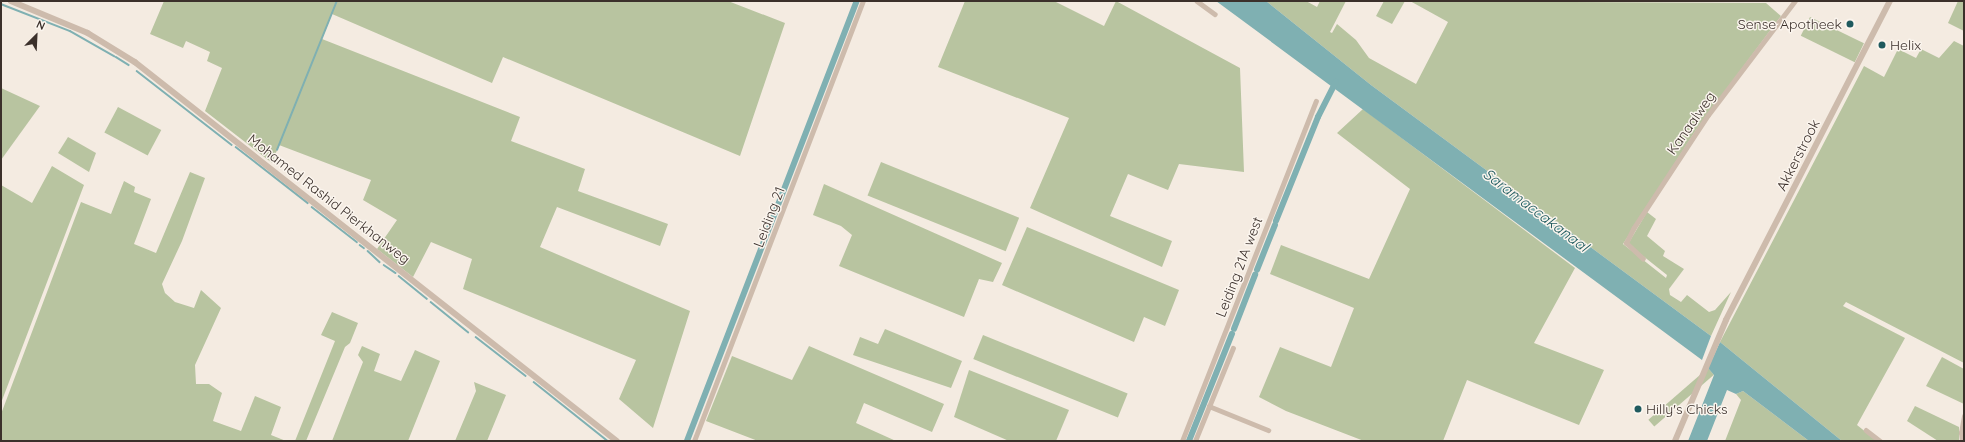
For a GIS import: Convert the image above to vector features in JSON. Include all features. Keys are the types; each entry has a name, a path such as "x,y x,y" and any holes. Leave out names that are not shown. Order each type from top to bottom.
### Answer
{"street":[{"name":"Mohamed Rashid Pierkhanweg","path":"11,1 88,33 135,62 618,441"},
{"name":"Leiding 21","path":"694,441 863,1"},
{"path":"1197,1 1216,14"},
{"name":"Kanaalweg","path":"1643,259 1626,244 1633,229 1708,115 1795,1"},
{"name":"Akkerstrook","path":"1676,441 1726,320 1890,1"},
{"name":"Leiding 21A west","path":"1182,441 1316,101"},
{"path":"1195,441 1233,348"},
{"path":"1209,406 1268,430"},
{"path":"1962,441 1961,433 1964,416"},
{"path":"1866,430 1880,441"}],"green space":[{"path":"164,1 728,1 785,23 740,156 503,57 492,83 332,14 322,39 520,117 511,141 585,169 578,191 668,224 660,246 557,207 540,247 690,311 653,428 619,399 636,360 463,289 472,259 431,242 413,277 377,249 397,220 363,200 371,180 279,145 272,163 205,111 222,68 207,61 210,52 186,41 183,48 150,34"},
{"path":"965,1 1054,1 1104,26 1116,1 1240,68 1244,172 1179,164 1168,190 1128,174 1110,216 1172,241 1162,267 1030,208 1069,118 938,67"},
{"path":"1266,1 1306,1 1317,7 1320,1 1346,1 1330,32 1332,33 1337,24 1356,40 1369,58 1416,84 1448,22 1410,1 1766,3 1781,16 1696,130 1623,244 1666,278 1667,275 1628,244 1647,212 1656,219 1647,236 1665,251 1663,256 1684,269 1669,289 1670,295 1681,302 1687,295 1709,312 1715,310 1731,292 1711,336 1371,85"},
{"path":"1384,1 1405,1 1392,24 1376,16"},
{"path":"1958,1 1964,1 1964,31 1948,23"},
{"path":"1810,17 1864,43 1855,62 1801,36"},
{"path":"1954,41 1964,46 1964,363 1846,302 1843,306 1905,338 1857,425 1877,441 1842,441 1720,342 1864,66 1884,77 1898,49 1916,58 1921,49 1939,58"},
{"path":"1,88 40,106 1,160"},
{"path":"118,107 161,130 148,156 104,133"},
{"path":"1363,109 1575,268 1534,343 1604,370 1579,425 1467,380 1443,441 1364,441 1286,411 1259,397 1280,347 1331,367 1354,308 1270,274 1281,245 1369,279 1410,189 1337,133"},
{"path":"68,137 96,153 89,172 58,153"},
{"path":"881,162 1019,218 1006,251 868,195"},
{"path":"52,166 84,185 1,403 1,185 32,203"},
{"path":"190,172 205,178 182,241 162,284 165,293 175,302 194,308 201,290 221,308 195,365 196,384 209,384 222,393 213,421 241,431 255,396 281,407 271,435 286,441 1,441 1,414 81,202 111,214 124,181 135,187 134,192 151,199 134,244 156,253"},
{"path":"824,184 1002,263 993,282 979,279 964,317 839,266 852,235 841,226 813,215"},
{"path":"1027,227 1179,290 1165,326 1144,317 1134,342 1002,285"},
{"path":"332,312 358,323 350,343 345,347 306,441 295,441 335,341 321,335"},
{"path":"885,329 962,361 951,388 853,355 860,337 878,344"},
{"path":"983,335 1128,393 1118,418 973,359"},
{"path":"362,346 380,354 374,371 401,381 415,350 440,361 408,441 332,441 363,362 358,355"},
{"path":"809,346 944,404 932,432 864,403 856,423 896,441 758,441 706,421 732,356 792,380"},
{"path":"1942,357 1964,369 1964,404 1926,386"},
{"path":"1708,368 1714,375 1654,427 1648,420"},
{"path":"969,370 1069,410 1056,441 1009,441 954,417"},
{"path":"474,382 506,395 487,441 455,441 476,391"},
{"path":"1743,391 1809,441 1725,441 1741,400 1736,394"},
{"path":"1915,406 1959,427 1959,441 1938,441 1907,421"}],"water":[{"name":"Saramaccakanaal","path":"1216,1 1266,1 1371,85 1711,336 1702,360"},
{"path":"1720,342 1842,441 1809,441 1743,391 1736,394 1727,390 1707,441 1688,441 1714,375 1708,368"}],"waterway":[{"path":"277,150 337,1"},
{"path":"687,441 857,1"},
{"path":"1,4 70,31 114,56"},
{"path":"116,57 129,65"},
{"path":"137,71 232,145"},
{"path":"1276,221 1318,117 1336,82"},
{"path":"236,147 308,203"},
{"path":"312,207 357,242"},
{"path":"1257,270 1275,225"},
{"path":"360,245 364,248"},
{"path":"368,251 380,262"},
{"path":"384,265 396,273"},
{"path":"1234,329 1255,275"},
{"path":"399,276 427,299"},
{"path":"431,302 468,332"},
{"path":"1189,441 1232,334"},
{"path":"476,337 526,376"},
{"path":"534,382 608,441"}],"place":[{"name":"Sense Apotheek","path":"1850,24"},
{"name":"Helix","path":"1882,45"},
{"name":"Hilly's Chicks","path":"1638,409"}]}
